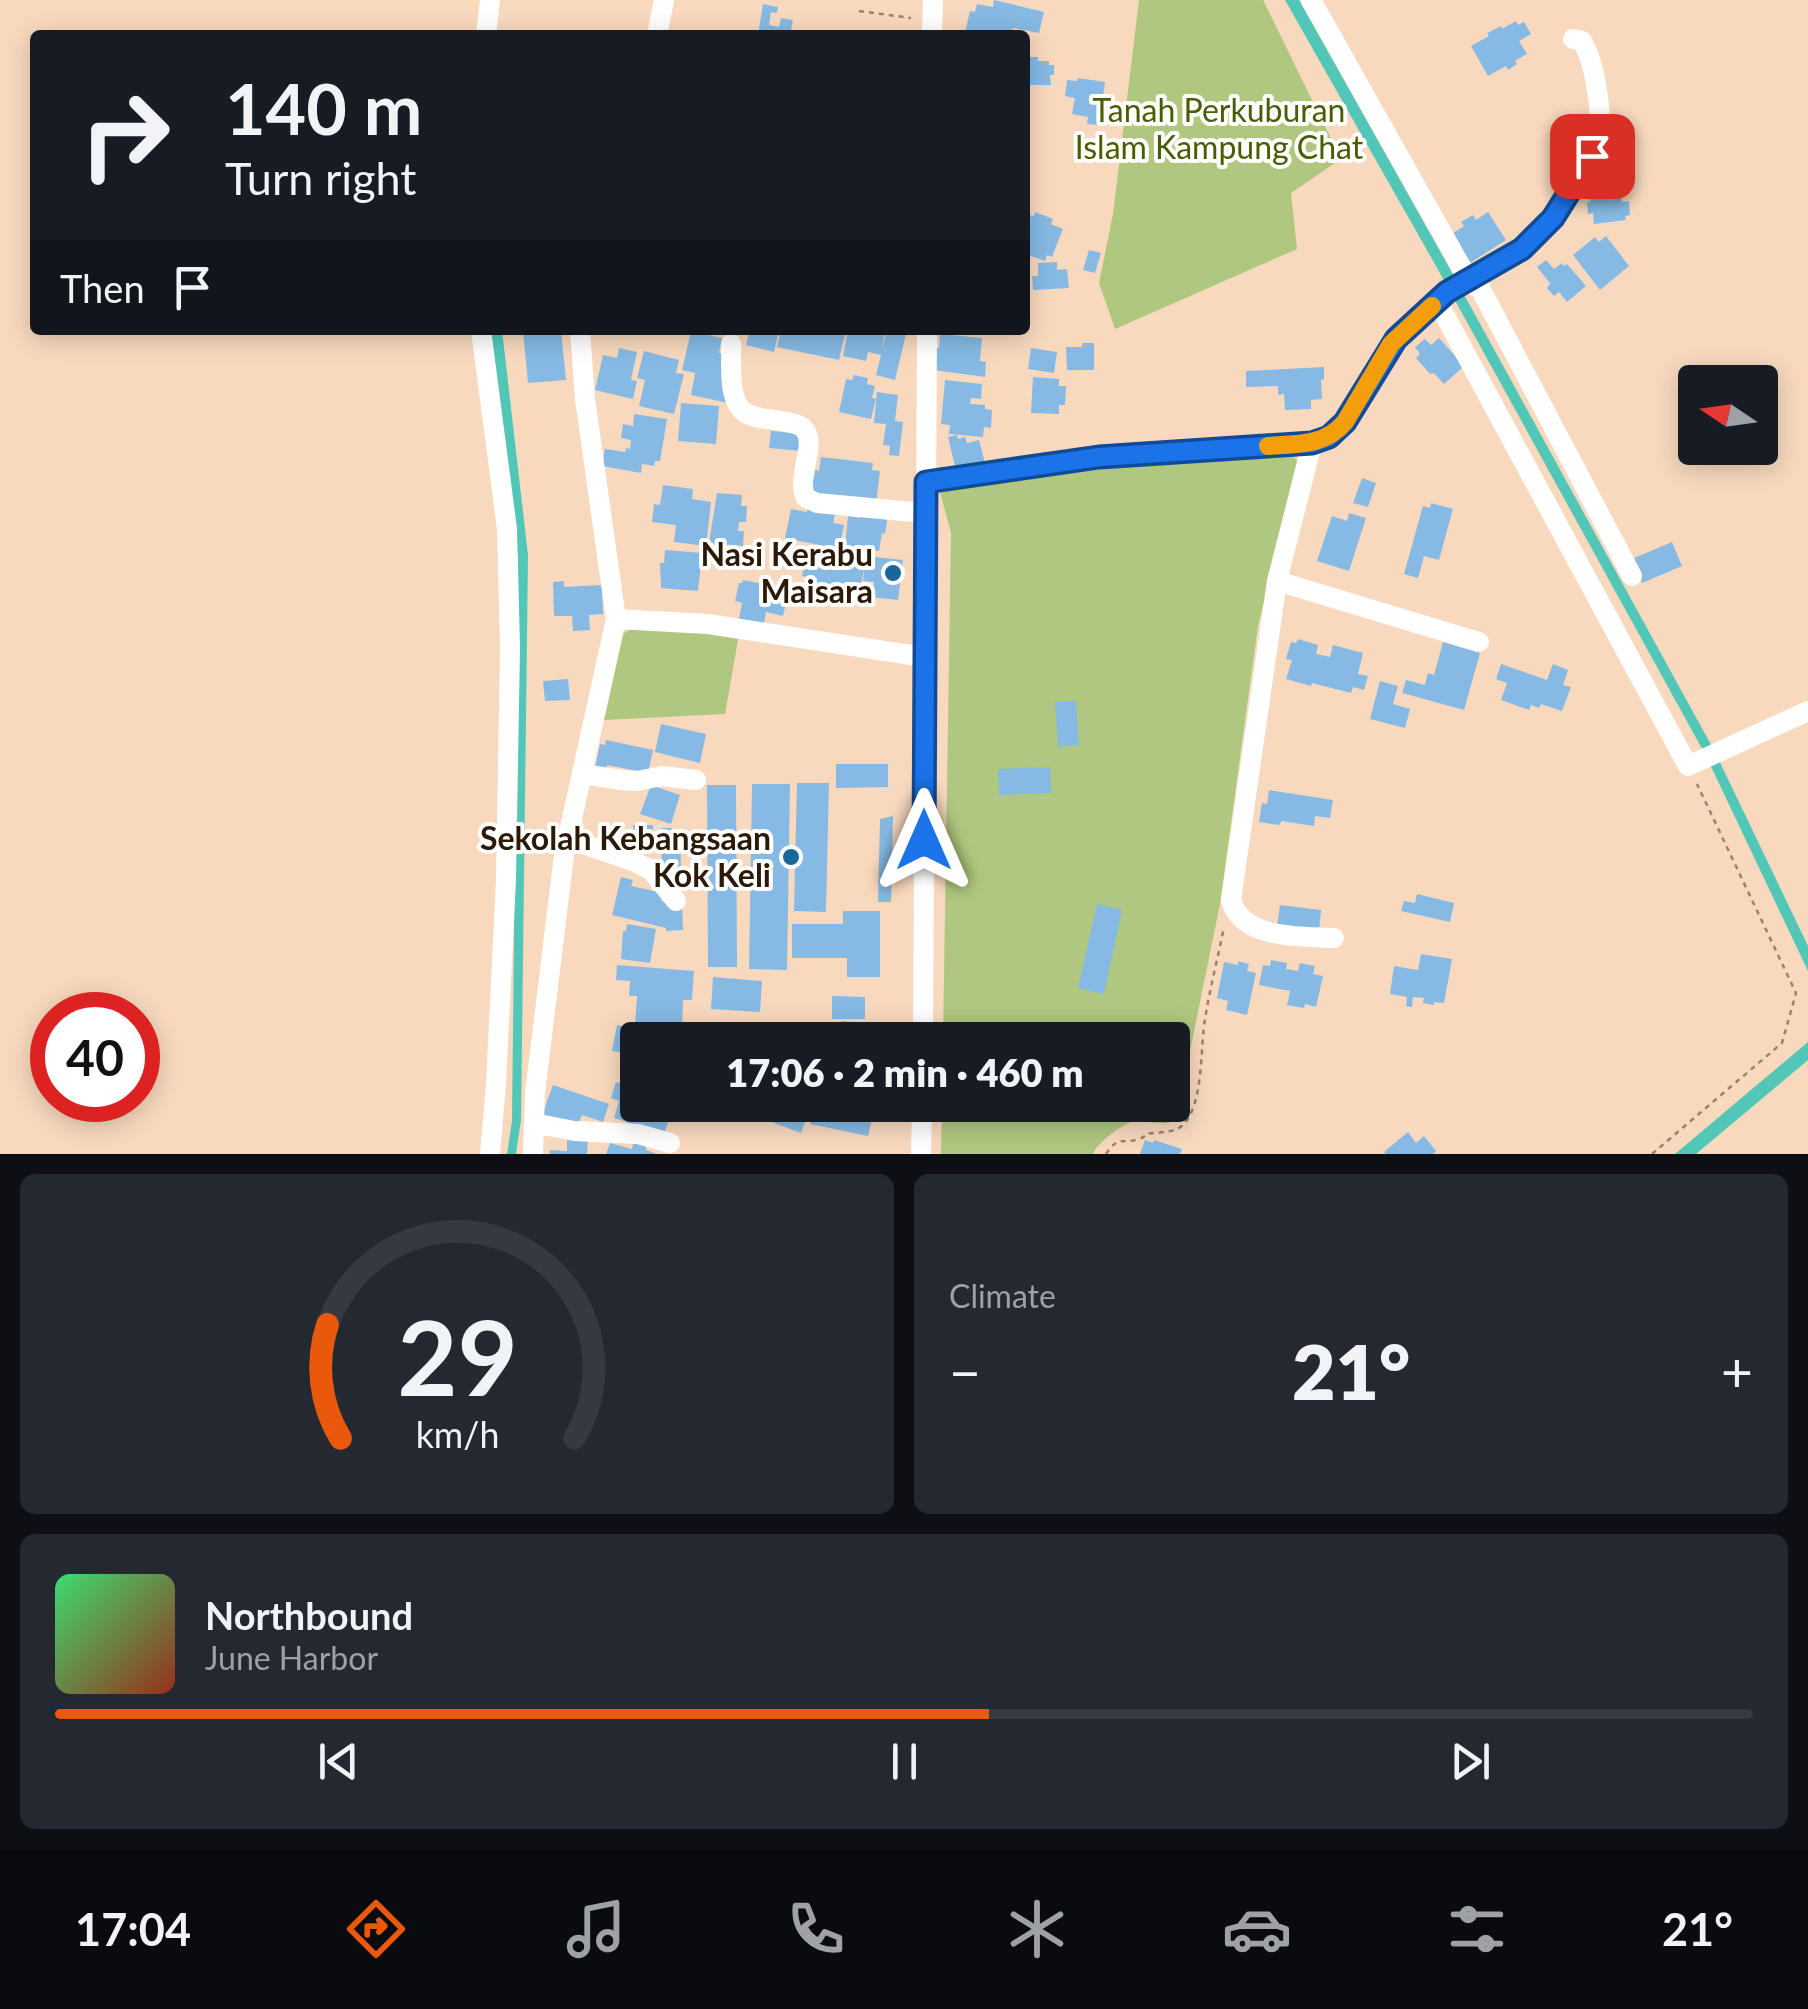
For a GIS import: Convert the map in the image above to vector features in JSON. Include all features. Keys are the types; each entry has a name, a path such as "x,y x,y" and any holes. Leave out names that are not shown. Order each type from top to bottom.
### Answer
{"street":[{"path":"487,30 490,0"},
{"path":"658,30 664,0"},
{"path":"1312,0 1688,766 1808,711"},
{"path":"926,482 1099,457 1312,443 1337,432 1391,344 1453,289 1522,249 1553,218 1592,156 1599,117 1595,88 1588,52 1582,41 1573,39"},
{"path":"1453,289 1470,284 1480,288 1632,576"},
{"path":"482,335 507,529 510,647 506,879 490,1154"},
{"path":"533,1154 535,1093 568,839 616,619 585,398 580,335"},
{"path":"923,1022 927,335"},
{"path":"731,344 733,388 739,407 749,415 796,424 807,434 802,486 806,498 817,503 924,513"},
{"path":"1312,443 1278,581 1231,900 1238,914 1265,932 1334,938"},
{"path":"1278,581 1479,642"},
{"path":"616,619 740,628 924,657"},
{"path":"582,774 637,781 662,776 696,780"},
{"path":"568,839 651,870 676,901"},
{"path":"922,1122 922,1154"},
{"path":"534,1124 638,1134 670,1143"}],"path":[{"path":"859,12 932,19"},
{"path":"1652,1154 1782,1043 1796,993 1688,766"},
{"path":"1106,1154 1123,1140 1180,1128 1191,1114 1204,1023 1232,907"}],"green space":[{"name":"Tanah Perkuburan Islam Kampung Chat","path":"1139,0 1263,0 1341,159 1291,193 1297,249 1115,329 1099,283 1113,214"},
{"path":"1287,448 1298,462 1258,626 1220,904 1190,1051 1190,1022 943,1022 951,533 938,485 1088,464"},
{"path":"635,626 739,634 725,714 604,720 623,634"},
{"path":"942,1122 1131,1122 1106,1139 1093,1154 941,1154"}],"water":[{"path":"1285,0 1299,0 1715,752 1808,946 1808,971 1706,756"},
{"path":"492,335 503,335 528,555 521,1120 516,1154 507,1154 512,1121 518,559"},
{"path":"1808,1042 1808,1060 1696,1154 1675,1154"}],"building":[{"path":"994,0 1044,12 1039,33 1013,28 966,30 970,11 975,12 977,4 993,7"},
{"path":"763,4 778,7 777,13 771,12 769,25 779,27 781,18 793,20 791,30 759,30"},
{"path":"1516,21 1518,25 1524,22 1531,34 1519,41 1527,54 1508,70 1506,66 1488,76 1471,46 1489,36 1487,33"},
{"path":"1030,57 1054,65 1051,85 1030,85"},
{"path":"1067,80 1105,82 1103,98 1113,99 1112,107 1117,107 1115,119 1100,117 1099,125 1087,124 1088,117 1072,114 1075,98 1065,96"},
{"path":"1620,184 1622,202 1629,201 1630,215 1625,216 1626,220 1594,224 1593,213 1588,214 1589,193 1600,192 1600,186"},
{"path":"1035,212 1053,219 1051,224 1063,229 1052,257 1047,255 1045,261 1030,257 1030,217"},
{"path":"1488,212 1506,240 1470,263 1452,234 1464,226 1461,222 1473,215 1476,220"},
{"path":"1606,236 1629,266 1600,290 1573,255 1595,237 1599,242"},
{"path":"1089,250 1101,253 1095,273 1083,270"},
{"path":"1546,260 1554,269 1567,264 1586,286 1567,302 1559,292 1554,296 1547,288 1550,283 1537,267"},
{"path":"1057,262 1057,270 1067,269 1069,288 1033,290 1032,276 1038,276 1038,263"},
{"path":"523,335 562,335 566,380 528,383"},
{"path":"690,335 722,338 719,353 727,355 728,403 691,395 695,373 682,370"},
{"path":"749,335 778,335 774,352 746,345"},
{"path":"780,335 845,335 839,360 777,347"},
{"path":"847,335 884,335 882,349 886,335 906,335 895,380 876,375 881,355 868,352 866,361 843,356"},
{"path":"940,335 982,338 980,361 986,362 985,377 934,370"},
{"path":"1439,338 1464,366 1444,384 1416,358 1420,354 1415,347 1425,339 1431,345"},
{"path":"1082,343 1094,343 1094,370 1067,370 1066,347 1082,347"},
{"path":"619,348 637,352 631,380 637,381 633,399 595,390 603,355 617,358"},
{"path":"1031,348 1057,352 1054,373 1028,369"},
{"path":"644,351 679,360 676,373 684,374 674,414 639,406 645,380 637,378"},
{"path":"1324,367 1322,399 1311,400 1311,409 1285,410 1284,394 1278,395 1278,386 1246,387 1246,371"},
{"path":"854,375 868,378 867,384 875,386 871,419 839,412 846,379 852,380"},
{"path":"1033,377 1059,379 1059,386 1066,386 1065,405 1059,405 1059,414 1031,413"},
{"path":"945,380 982,384 981,399 971,398 970,404 992,410 991,428 984,427 983,437 949,434 950,425 941,424"},
{"path":"877,392 898,395 895,421 903,422 899,456 889,455 890,446 883,445 886,424 874,423"},
{"path":"681,403 719,406 716,444 678,441"},
{"path":"634,414 667,419 660,461 655,461 654,466 642,464 641,473 602,466 605,449 630,449 631,440 621,438 623,424 633,426"},
{"path":"771,431 804,434 802,451 769,448"},
{"path":"957,435 958,439 965,437 967,443 979,440 985,463 956,470 948,437"},
{"path":"821,457 873,463 872,470 880,471 876,503 808,495 810,479 814,479 815,470 819,471"},
{"path":"1362,478 1376,483 1368,507 1353,503"},
{"path":"663,485 693,489 692,499 711,502 706,546 674,542 676,525 652,522 654,504 660,505"},
{"path":"717,493 742,495 741,506 747,506 746,522 739,522 738,531 744,531 743,546 709,543"},
{"path":"1431,503 1453,509 1439,560 1424,556 1418,578 1404,574 1423,506 1430,508"},
{"path":"791,509 835,514 833,523 844,525 839,549 785,538"},
{"path":"861,511 888,515 879,551 845,547 848,516 860,518"},
{"path":"1349,513 1366,518 1349,571 1317,561 1332,516 1347,521"},
{"path":"1672,542 1682,566 1642,583 1632,559"},
{"path":"665,550 702,553 698,591 661,588 660,563 664,563"},
{"path":"818,550 866,560 860,589 842,586 840,591 809,585 811,578 802,576 805,563 814,566"},
{"path":"866,556 903,560 898,600 872,597 874,582 863,581"},
{"path":"743,580 808,592 805,607 786,603 783,616 766,612 764,623 739,619 742,603 735,601"},
{"path":"564,581 564,587 602,585 603,614 589,615 590,630 573,631 572,616 554,616 553,582"},
{"path":"1298,639 1318,645 1316,654 1330,657 1333,645 1363,653 1358,674 1368,676 1364,690 1353,687 1351,693 1286,679 1292,660 1286,659 1291,642"},
{"path":"1443,642 1480,653 1464,710 1402,693 1406,680 1425,685 1428,673 1434,675"},
{"path":"1501,664 1547,680 1553,664 1568,670 1563,685 1571,687 1562,711 1541,704 1539,708 1531,705 1529,710 1501,700 1507,683 1496,679"},
{"path":"568,679 570,700 545,701 543,681"},
{"path":"1380,681 1398,686 1393,704 1410,709 1405,728 1370,719"},
{"path":"1076,701 1079,745 1058,747 1055,702"},
{"path":"661,724 706,734 700,763 655,752"},
{"path":"606,740 653,750 648,773 607,765 606,771 595,768 600,744 605,745"},
{"path":"836,764 888,764 888,787 836,788"},
{"path":"1050,767 1051,793 999,795 998,769"},
{"path":"797,783 829,783 826,912 794,911"},
{"path":"752,784 790,784 787,970 749,969"},
{"path":"651,785 680,795 671,824 640,814"},
{"path":"707,785 736,785 737,967 708,967"},
{"path":"1269,790 1333,800 1330,818 1315,816 1314,826 1259,822"},
{"path":"893,816 891,902 878,902 880,819"},
{"path":"633,825 653,825 654,852 627,853 626,832 634,832"},
{"path":"661,828 680,832 681,871 662,872"},
{"path":"621,877 633,880 631,886 663,893 661,901 682,903 683,930 666,931 612,915"},
{"path":"1417,894 1454,903 1450,922 1401,911 1404,901 1415,903"},
{"path":"1097,904 1122,910 1104,994 1078,988"},
{"path":"1280,905 1321,910 1319,932 1277,926"},
{"path":"843,911 880,911 880,977 847,977 847,958 792,958 792,924 843,924"},
{"path":"627,924 656,929 650,963 621,959"},
{"path":"1421,954 1452,959 1444,1003 1423,1003 1424,998 1413,997 1412,1007 1406,1006 1407,997 1390,994 1394,966 1418,970"},
{"path":"1271,960 1287,963 1286,969 1298,971 1300,963 1315,966 1313,974 1323,976 1316,1007 1287,1005 1290,991 1259,985 1263,965 1270,966"},
{"path":"1238,961 1249,964 1247,971 1256,973 1247,1015 1226,1010 1228,1001 1217,998 1224,962 1238,965"},
{"path":"617,965 694,971 692,1000 683,1000 682,1022 635,1022 637,996 629,996 630,981 616,980"},
{"path":"713,977 762,981 760,1012 711,1009"},
{"path":"832,996 865,997 865,1019 832,1019"},
{"path":"617,1025 620,1026 620,1052 612,1051"},
{"path":"616,1082 620,1083 620,1120 614,1118 619,1101 611,1098"},
{"path":"553,1085 609,1104 603,1122 582,1115 577,1127 542,1115"},
{"path":"626,1122 668,1122 664,1134"},
{"path":"771,1122 805,1122 801,1133"},
{"path":"810,1122 871,1122 868,1136"},
{"path":"1408,1132 1416,1143 1424,1136 1436,1151 1384,1152"},
{"path":"567,1138 588,1140 587,1154 550,1154 550,1150 567,1151"},
{"path":"634,1139 647,1143 646,1150 657,1154 606,1154 610,1143 632,1149"},
{"path":"1145,1140 1182,1149 1180,1154 1140,1154"}],"slow traffic":[{"path":"1268,446 1312,443 1337,432 1391,344 1432,306"}],"place":[{"name":"Nasi Kerabu Maisara","path":"893,573"},
{"name":"Sekolah Kebangsaan Kok Keli","path":"791,857"}],"route":[{"path":"924,840 926,482 1099,457 1312,443 1329,437 1345,422 1391,344 1447,292 1522,249 1553,218 1592,156"}]}
